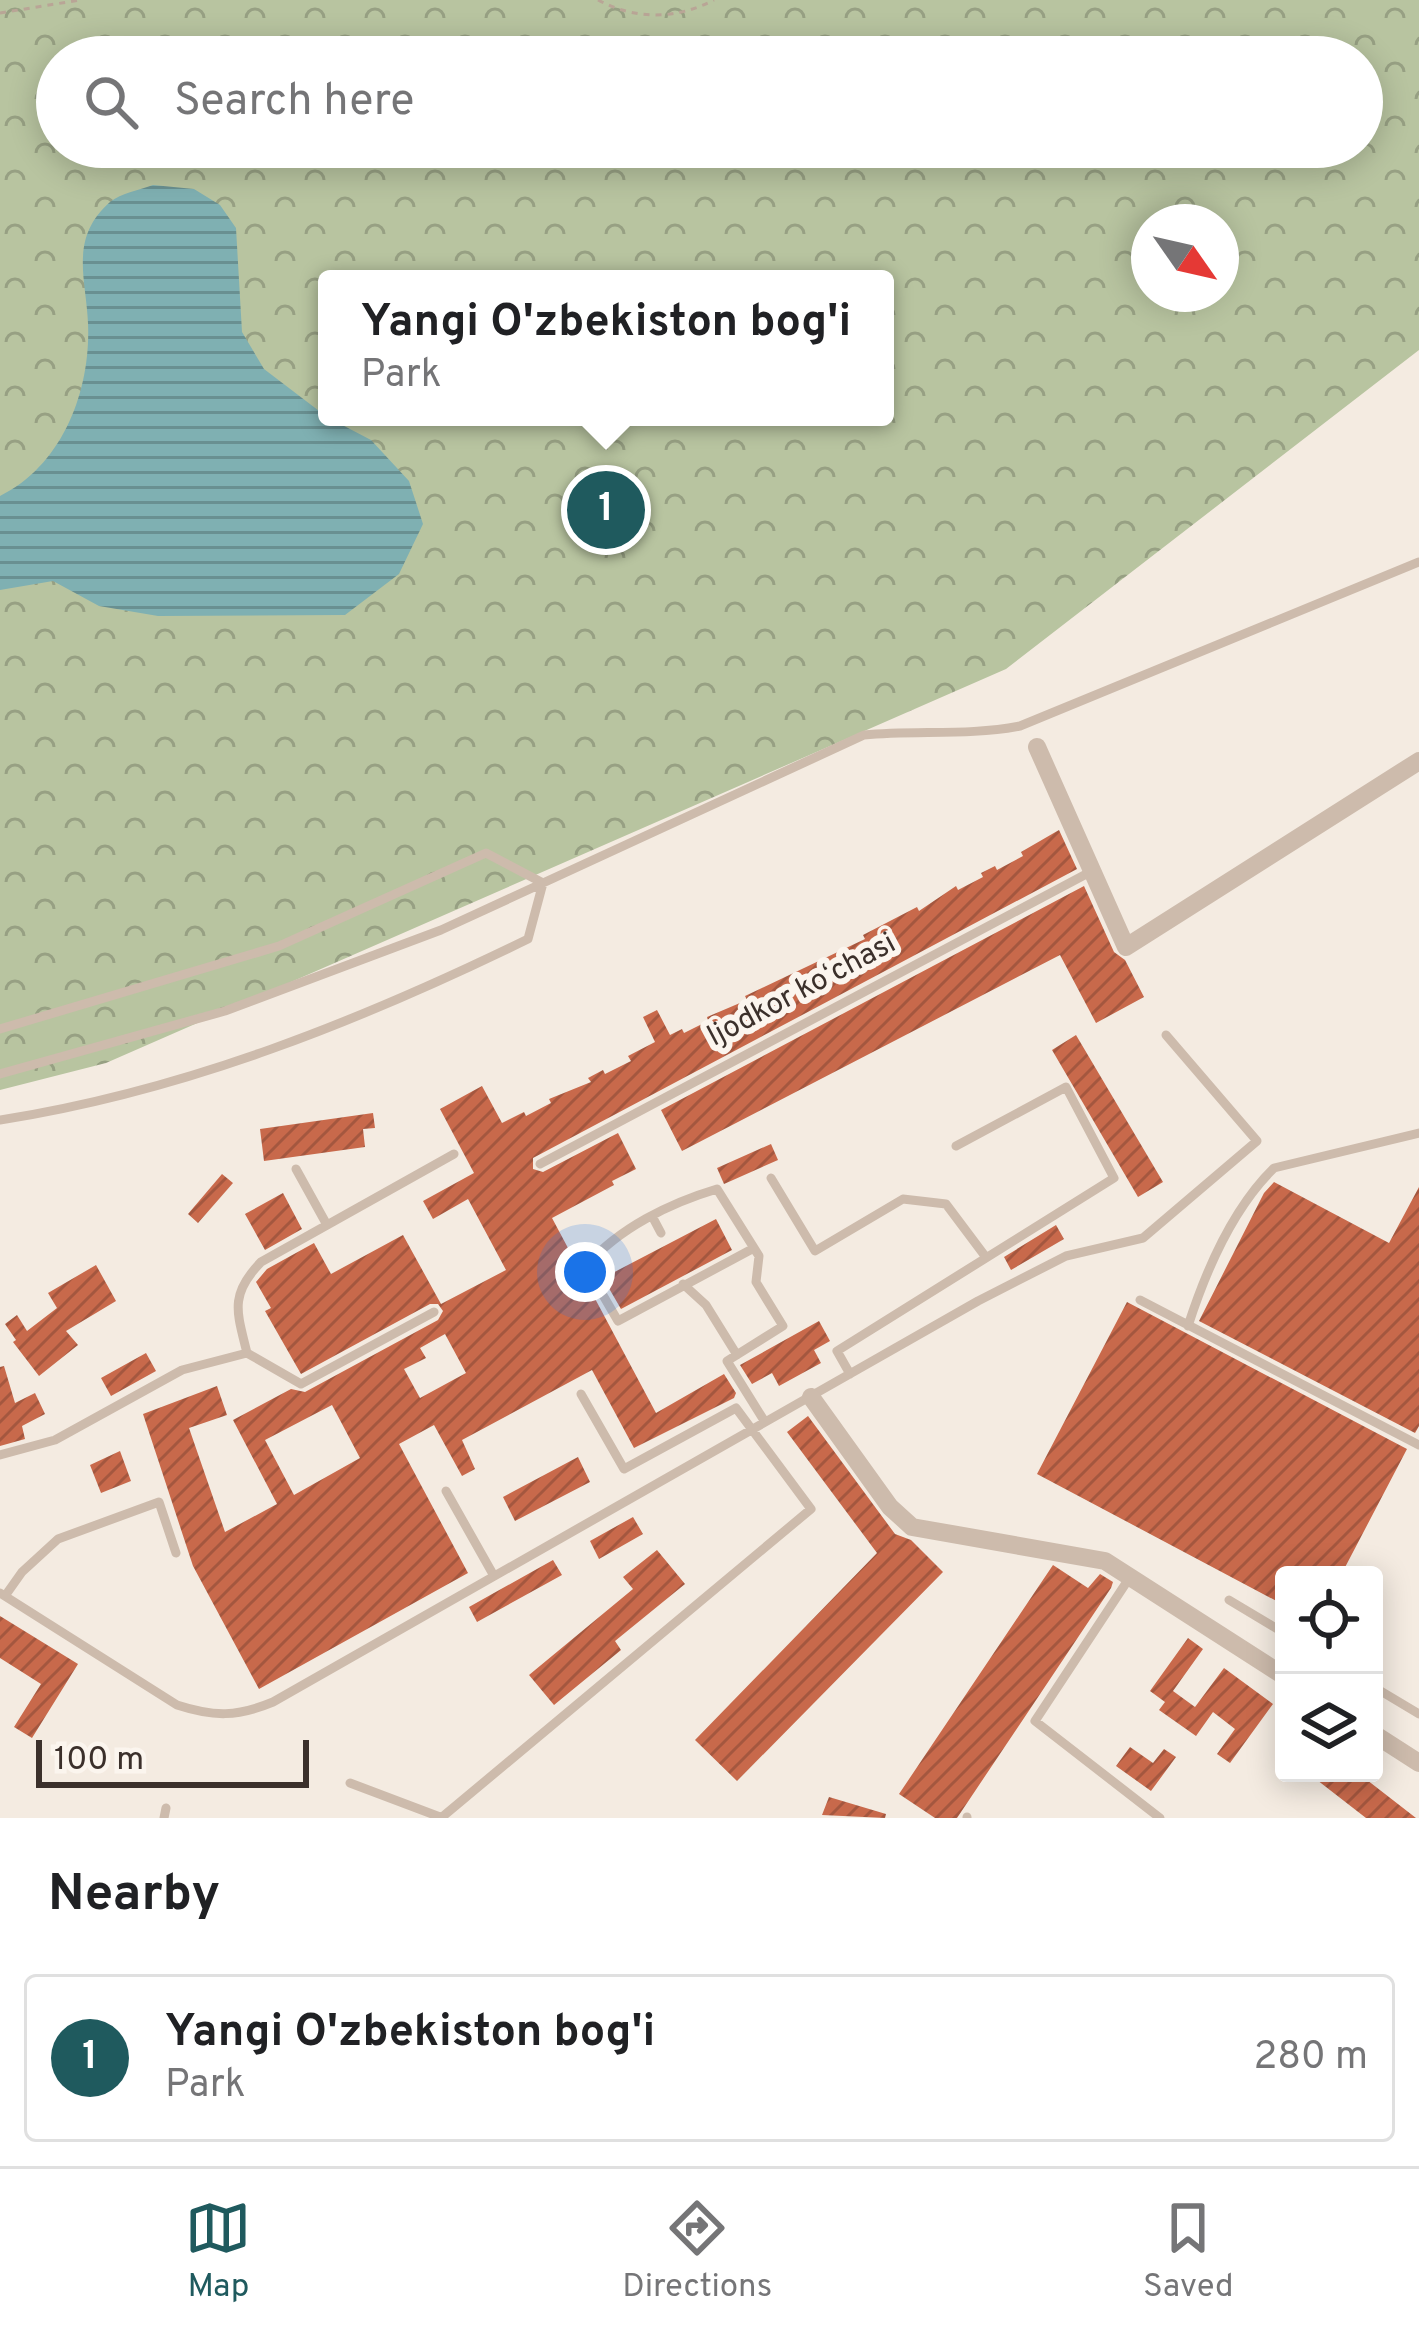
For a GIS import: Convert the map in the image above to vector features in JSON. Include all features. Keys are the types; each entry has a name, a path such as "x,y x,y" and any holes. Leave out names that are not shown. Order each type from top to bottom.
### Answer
{"street":[{"path":"1036,747 1126,947 1419,761"},
{"path":"811,1397 890,1507 912,1527 1106,1561 1281,1674"},
{"path":"1383,1740 1419,1763"}],"lane":[{"path":"0,1074 225,1011 441,930 864,735 1020,725 1419,562"},
{"path":"0,1029 279,946 486,853 542,883"},
{"name":"Ijodkor koʻchasi","path":"540,1164 1092,871"},
{"path":"0,1120 61,1110 217,1069 385,1006 528,939 542,883"},
{"path":"176,1552 159,1502 58,1539 3,1594 177,1705 210,1716 243,1714 273,1702 1066,1256 1143,1238 1257,1141 1166,1035"},
{"path":"850,1374 836,1351 1114,1178 1066,1088 956,1146"},
{"path":"1188,1325 1204,1277 1258,1184 1274,1168 1419,1133"},
{"path":"248,1353 236,1302 245,1279 261,1262 454,1154"},
{"path":"296,1169 327,1225"},
{"path":"771,1178 815,1251 903,1199 946,1204 986,1256"},
{"path":"754,1248 618,1321 586,1266 600,1250 652,1216 688,1197 717,1189 754,1248 759,1256 757,1282 783,1326 727,1361 765,1422"},
{"path":"652,1216 661,1233"},
{"path":"683,1284 706,1305 737,1355"},
{"path":"1140,1300 1419,1445"},
{"path":"0,1455 55,1440 182,1370 248,1353 302,1384 434,1312"},
{"path":"350,1783 441,1817 811,1509 736,1408 624,1469 581,1394"},
{"path":"446,1491 494,1576"},
{"path":"1130,1577 1035,1721 1160,1818"},
{"path":"1229,1600 1275,1628"},
{"path":"1383,1692 1419,1714"}],"path":[{"path":"0,13 80,0"},
{"path":"598,0 631,13 663,16 714,0"}],"green space":[{"path":"0,0 1419,0 1419,350 1006,669 106,1063 0,1090"}],"water":[{"path":"153,185 194,189 220,205 236,228 242,332 264,369 318,410 318,426 344,426 371,440 409,481 423,524 399,574 345,615 158,616 99,606 53,581 0,590 0,496 41,465 69,423 88,348 84,244 97,216 125,194"}],"building":[{"path":"1059,830 1077,869 533,1158 533,1169 543,1172 618,1133 636,1169 552,1218 656,1413 724,1374 736,1393 734,1398 634,1448 592,1370 462,1440 475,1469 462,1476 434,1425 399,1444 468,1573 259,1689 193,1566 143,1414 217,1386 227,1415 189,1428 225,1532 277,1504 233,1420 291,1389 305,1392 438,1320 443,1311 438,1304 430,1304 301,1374 265,1311 271,1308 256,1282 267,1269 314,1243 331,1274 403,1235 441,1304 506,1270 468,1199 433,1219 423,1201 474,1173 440,1109 482,1086 502,1123 524,1112 526,1116 551,1103 549,1099 591,1082 588,1078 603,1070 605,1074 631,1061 628,1056 655,1042 643,1017 657,1010 670,1035 682,1029 684,1033 747,1000 745,996 865,939 863,935 917,907 919,911 956,886 958,890 995,866 997,870 1023,856 1021,852","holes":["445,1334 466,1373 420,1398 404,1369 426,1358 420,1348","332,1405 360,1458 294,1495 265,1440"]},
{"path":"1084,886 1114,952 1125,960 1144,997 1096,1023 1060,955 682,1151 661,1110"},
{"path":"1076,1035 1163,1182 1138,1197 1052,1050"},
{"path":"373,1113 375,1128 363,1129 365,1147 264,1161 260,1129"},
{"path":"771,1144 778,1160 724,1184 717,1168"},
{"path":"222,1174 233,1183 198,1223 188,1214"},
{"path":"1274,1182 1389,1243 1419,1187 1419,1426 1415,1433 1199,1321"},
{"path":"283,1193 302,1229 265,1250 245,1214"},
{"path":"716,1219 732,1250 621,1309 603,1278"},
{"path":"1056,1225 1064,1239 1011,1270 1004,1257"},
{"path":"96,1265 116,1301 66,1331 78,1345 39,1376 5,1324 17,1315 27,1331 57,1308 48,1293"},
{"path":"1127,1302 1407,1449 1346,1566 1275,1566 1275,1600 1037,1474"},
{"path":"819,1321 830,1341 814,1350 821,1363 779,1386 772,1373 752,1384 740,1365"},
{"path":"146,1353 156,1371 111,1396 101,1378"},
{"path":"4,1366 15,1403 35,1393 45,1414 22,1426 25,1439 0,1446 0,1367"},
{"path":"808,1416 895,1534 911,1540 943,1572 737,1781 695,1740 877,1553 787,1432"},
{"path":"120,1451 131,1481 101,1493 90,1465"},
{"path":"578,1457 590,1482 515,1521 503,1497"},
{"path":"633,1517 643,1534 599,1559 590,1541"},
{"path":"657,1550 685,1584 615,1641 621,1650 554,1705 529,1675 633,1589 623,1577"},
{"path":"553,1560 562,1575 477,1622 469,1607"},
{"path":"1053,1565 1088,1588 1100,1574 1113,1582 1111,1588 957,1818 935,1818 899,1794"},
{"path":"0,1616 78,1664 32,1738 14,1727 41,1684 0,1658"},
{"path":"1188,1638 1203,1649 1173,1691 1195,1707 1224,1668 1273,1704 1230,1763 1217,1754 1235,1729 1213,1712 1196,1736 1159,1710 1165,1702 1150,1691"},
{"path":"1130,1747 1153,1763 1164,1749 1176,1757 1151,1791 1116,1766"},
{"path":"1320,1782 1370,1782 1416,1818 1366,1818"},
{"path":"829,1797 886,1814 885,1818 822,1815"}],"place":[{"name":"Yangi O'zbekiston bog'i","path":"606,510"}]}
